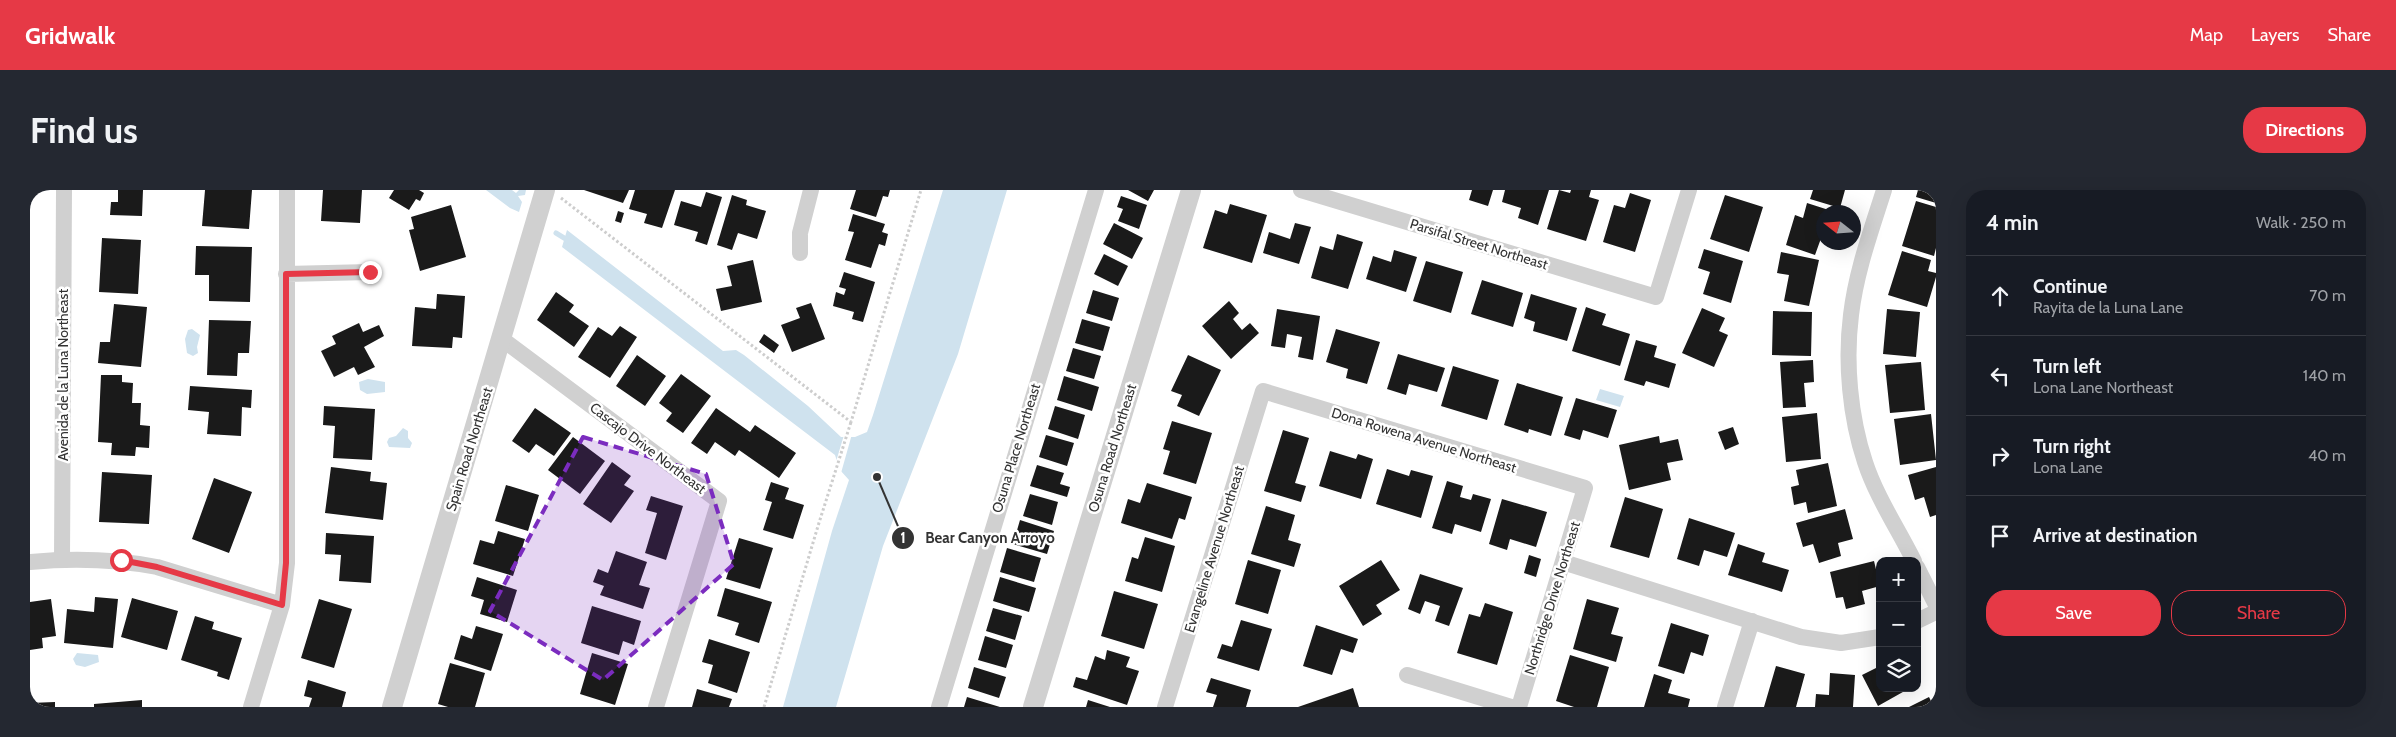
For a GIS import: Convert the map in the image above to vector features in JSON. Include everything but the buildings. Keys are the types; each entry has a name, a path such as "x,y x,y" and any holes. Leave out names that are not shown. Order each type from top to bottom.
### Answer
{"street":[{"name":"Avenida de la Luna Northeast","path":"62,559 64,190"},
{"path":"251,707 282,605 286,563 287,190"},
{"path":"800,254 800,233 812,190"},
{"name":"Osuna Place Northeast","path":"939,707 1096,190"},
{"name":"Osuna Road Northeast","path":"1033,707 1191,190"},
{"name":"Parsifal Street Northeast","path":"1301,190 1656,297 1689,190"},
{"path":"1884,190 1858,280 1851,316 1849,369 1854,415 1865,463 1912,557"},
{"name":"Spain Road Northeast","path":"392,707 531,239 549,193"},
{"path":"286,274 370,272"},
{"name":"Cascajo Drive Northeast","path":"502,339 719,501 656,707"},
{"name":"Dona Rowena Avenue Northeast","path":"1263,391 1585,488"},
{"name":"Evangeline Avenue Northeast","path":"1165,707 1263,391"},
{"name":"Northridge Drive Northeast","path":"1519,707 1585,488"},
{"path":"30,562 62,559 121,560 157,567 282,605"},
{"path":"1563,562 1801,637 1841,643 1876,638"},
{"path":"1921,575 1936,605"},
{"path":"1921,619 1936,612"},
{"path":"1725,707 1752,621"},
{"path":"1407,675 1511,707"}],"path":[{"path":"764,707 921,190"},
{"path":"549,193 851,422"}],"highlighted area":[{"path":"583,437 706,474 734,564 603,680 490,611"}],"water":[{"path":"486,190 512,190 516,193 519,190 526,190 525,195 518,196 522,202 519,212 510,208"},
{"path":"943,190 1007,190 958,354 883,546 836,707 783,707 832,531 849,480 840,470 835,455 562,247 567,230 723,351 736,350 744,355 808,406 841,437 855,437 867,432"},
{"path":"192,329 200,335 197,347 198,353 193,356 187,353 185,339 188,330"},
{"path":"368,379 385,382 385,392 367,394 360,390 359,382"},
{"path":"1600,389 1624,396 1620,407 1596,400"},
{"path":"403,428 408,431 408,438 412,443 410,448 389,447 387,442 389,438 396,436"},
{"path":"77,653 98,655 99,662 85,667 76,665 73,659"}],"pier":[{"path":"852,434 841,473 838,472 835,465 844,435"}],"waterway":[{"path":"556,233 569,241"}],"place":[{"name":"Bear Canyon Arroyo","path":"877,477"}],"route":[{"path":"121,560 157,567 282,605 286,563 286,274 370,272"}]}
